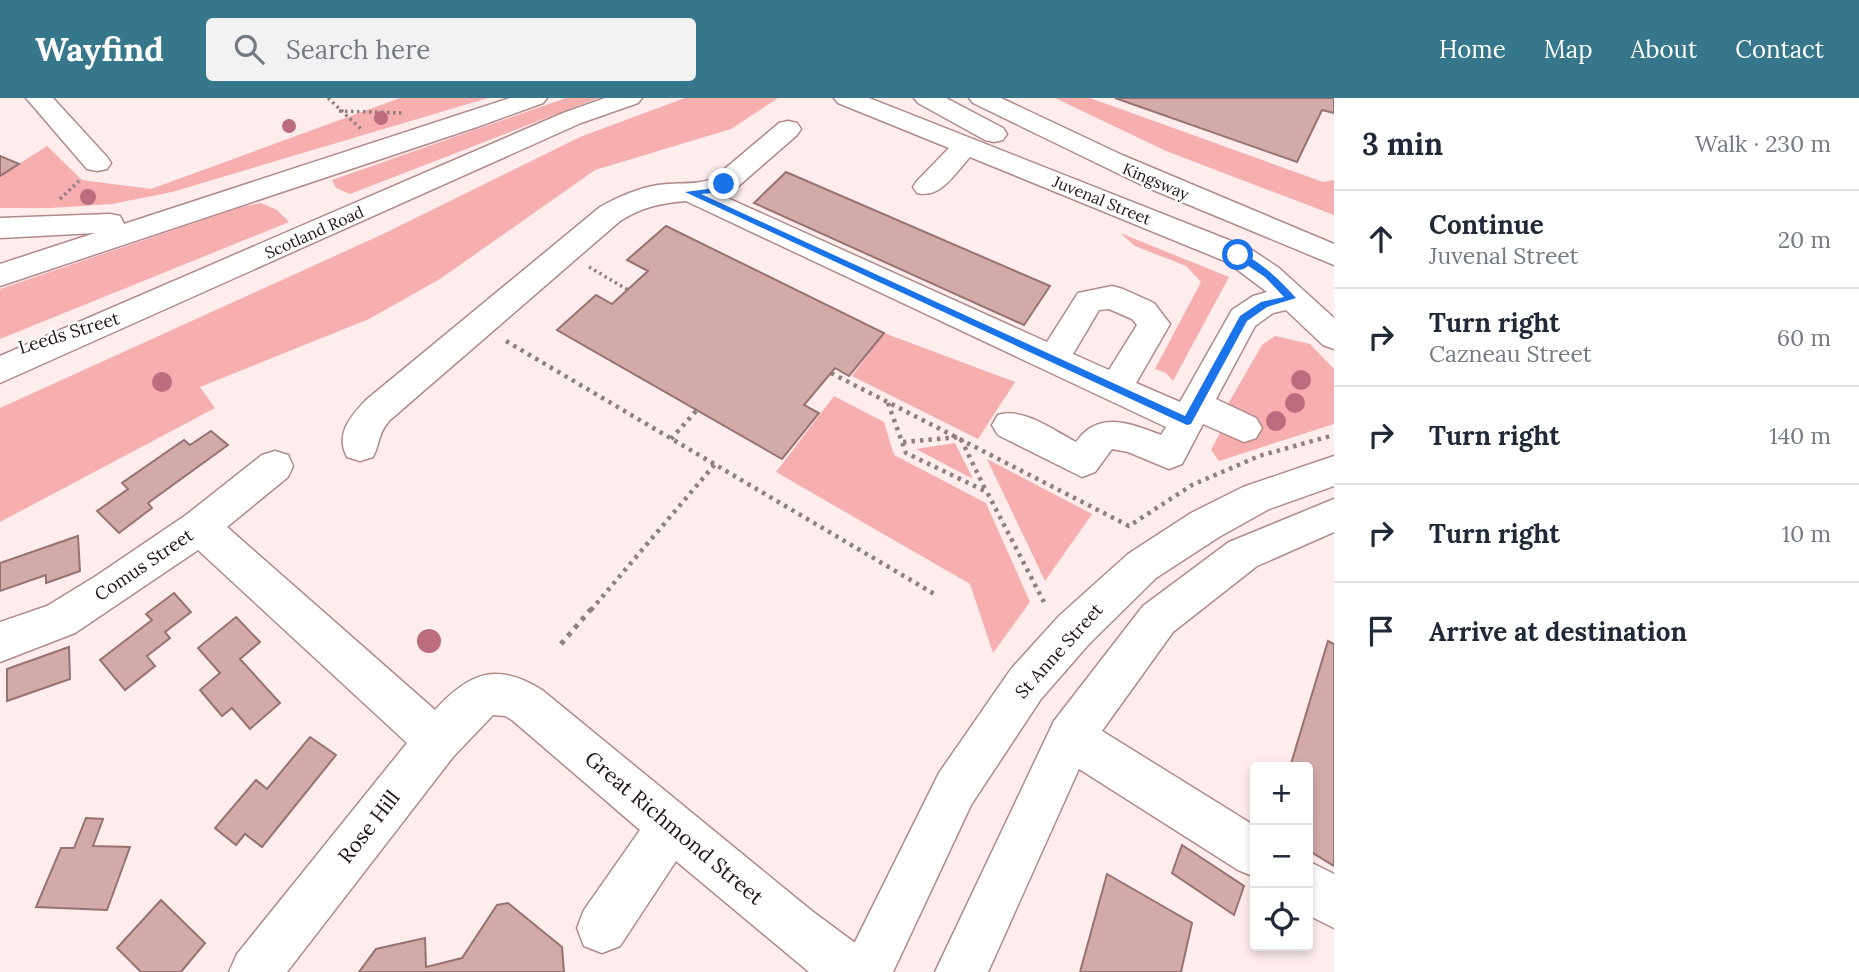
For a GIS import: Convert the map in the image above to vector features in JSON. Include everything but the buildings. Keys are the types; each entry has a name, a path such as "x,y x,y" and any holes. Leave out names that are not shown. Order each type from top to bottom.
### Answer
{"main road":[{"path":"39,98 97,163"},
{"path":"0,275 534,98"},
{"name":"Scotland Road","path":"0,370 572,118 629,98"},
{"name":"Juvenal Street","path":"847,98 1238,255 1268,275 1334,337"},
{"name":"Kingsway","path":"982,98 1062,139 1326,244"},
{"name":"Kingsway","path":"1024,98 1233,196 1326,244"},
{"path":"935,99 1038,156 1194,217 1326,244"},
{"path":"360,447 362,428 378,410 610,214 629,203 657,194 710,191 724,184 788,129"},
{"path":"927,187 966,146"},
{"path":"318,171 314,186 324,200 341,207 368,209"},
{"path":"690,192 1116,388 1244,428"},
{"path":"244,194 273,197 292,209 297,225 290,242"},
{"path":"0,229 64,227 172,216"},
{"path":"1053,360 1089,301 1112,297 1143,311 1154,324 1116,388"},
{"path":"1010,425 1082,462 1094,444 1107,434 1133,439 1169,454 1243,318 1264,304 1292,298"},
{"name":"Leeds Street","path":"0,354 138,311"},
{"name":"Comus Street","path":"0,642 60,620 110,589 200,527 275,466"},
{"name":"St Anne Street","path":"866,972 955,789 1026,684 1065,640 1142,566 1205,525 1256,498 1334,471"},
{"path":"961,972 1070,737 1158,619 1243,554 1334,515"},
{"path":"200,527 437,741"},
{"name":"Rose Hill","path":"255,972 437,741 477,700 493,694"},
{"name":"Great Richmond Street","path":"493,694 512,695 527,705 794,929 852,972"},
{"path":"1070,737 1250,850"},
{"path":"603,928 672,826"},
{"path":"1311,888 1334,903"}],"path":[{"path":"328,98 339,111 368,134"},
{"path":"339,111 406,113"},
{"path":"56,204 97,163"},
{"path":"564,253 628,290"},
{"path":"479,325 936,595"},
{"path":"831,373 1129,526"},
{"path":"887,401 906,453 987,492"},
{"path":"671,439 697,410"},
{"path":"903,442 960,437"},
{"path":"960,437 1065,640"},
{"path":"561,644 715,464"}],"shaded area":[{"path":"400,98 488,98 172,192 112,204 0,208 0,176 47,146 82,180 151,189"},
{"path":"566,98 598,98 350,194 336,188 332,180"},
{"path":"685,98 778,98 731,129 595,170 440,279 369,319 200,387 215,408 0,522 0,408 381,235 580,137"},
{"path":"1055,98 1090,98 1323,182 1334,180 1334,215 1166,151"},
{"path":"261,203 277,210 289,222 0,339 0,289 241,207"},
{"path":"1120,233 1229,277 1173,381 1166,373 1155,369 1201,282 1186,266 1135,246"},
{"path":"884,333 1015,382 978,439 852,376"},
{"path":"1275,336 1310,344 1334,369 1334,424 1219,461 1211,450 1222,429 1235,417 1228,404 1262,345"},
{"path":"834,396 884,422 894,455 986,503 1030,602 993,653 970,584 776,472"},
{"path":"955,443 973,479 916,449"},
{"path":"987,459 1092,514 1045,581"}],"route":[{"path":"724,184 710,191 690,192 1187,421 1243,318 1264,304 1292,298 1268,275 1238,255"}]}
